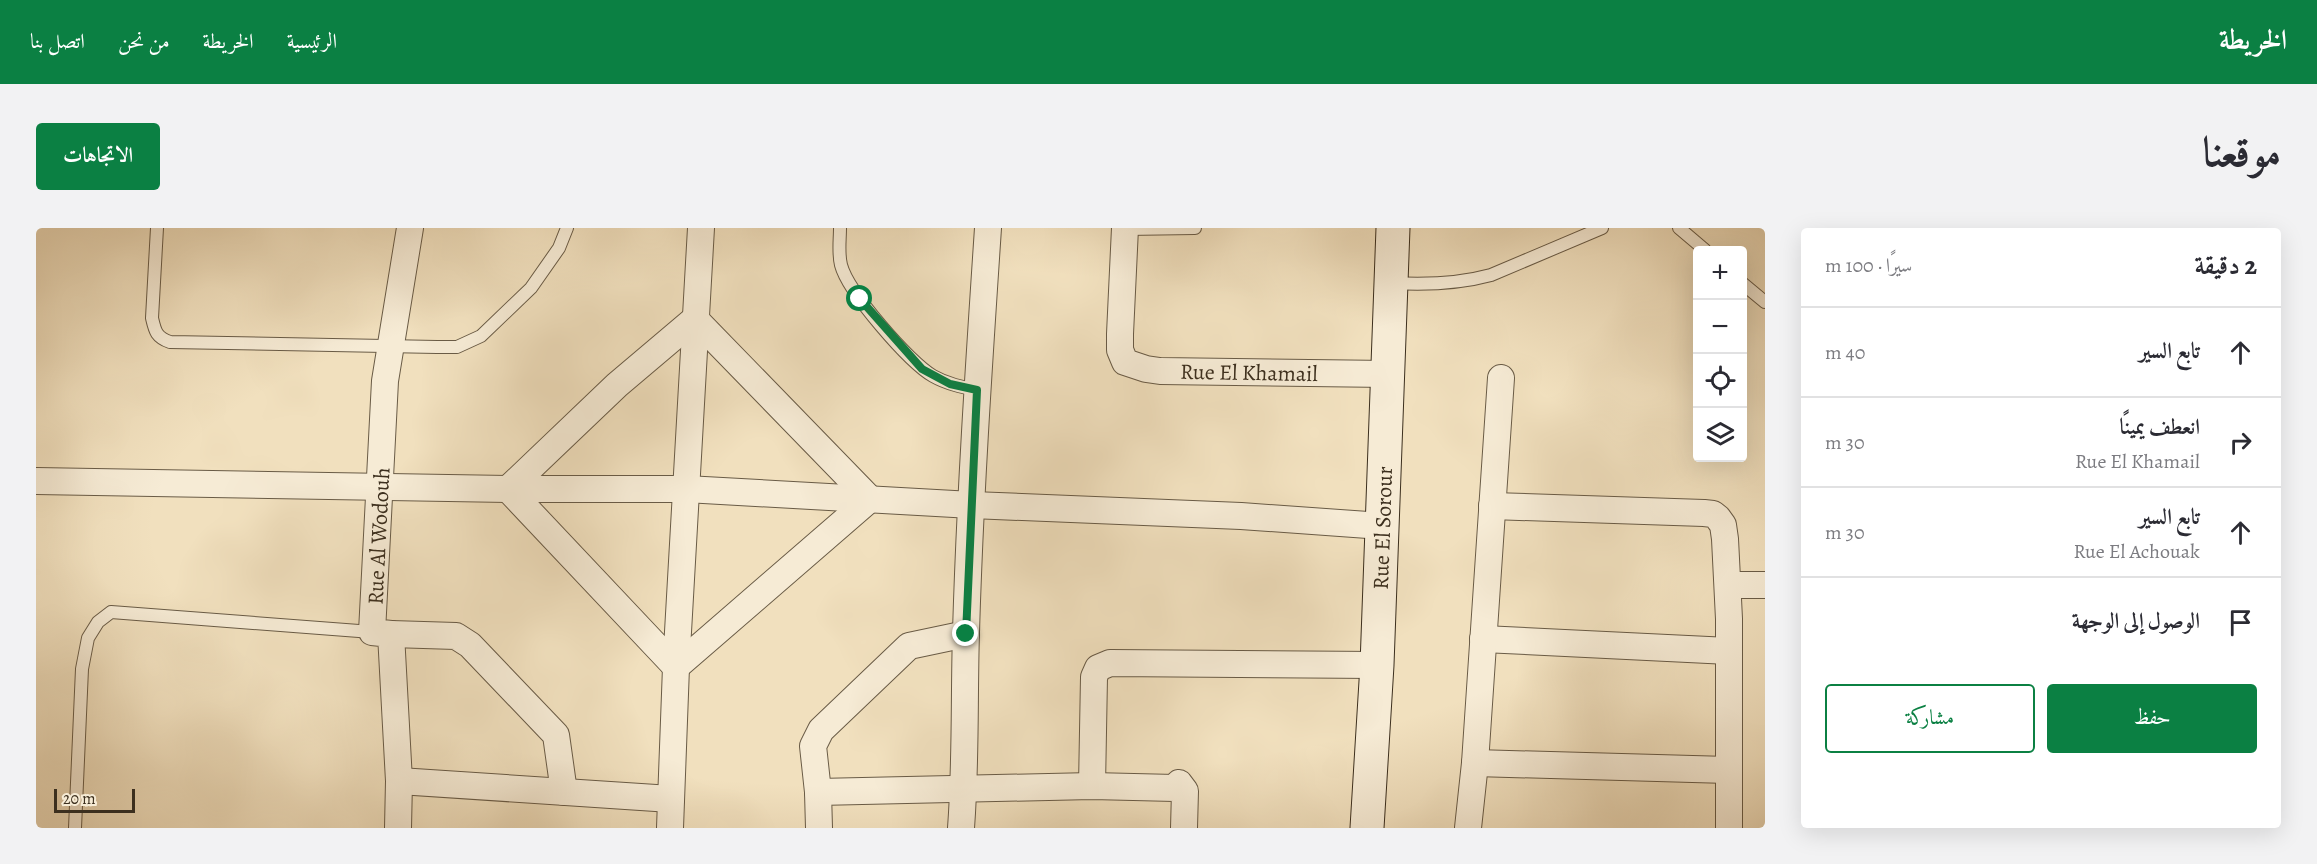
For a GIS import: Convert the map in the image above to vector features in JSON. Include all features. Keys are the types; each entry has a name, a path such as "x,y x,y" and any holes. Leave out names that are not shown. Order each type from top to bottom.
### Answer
{"street":[{"name":"Rue Al Wodouh","path":"398,828 399,780 382,633 380,486 386,381 410,228"},
{"path":"670,828 676,667 701,228"},
{"path":"961,828 964,787 966,634 977,390 988,228"},
{"name":"Rue El Khamail","path":"1118,228 1120,350 1125,362 1160,371 1388,374"},
{"name":"Rue El Sorour","path":"1367,828 1377,665 1393,228"},
{"path":"508,489 616,385 695,318"},
{"path":"695,318 870,499"},
{"path":"1468,828 1475,763 1501,378"},
{"path":"36,481 508,489 686,489 972,505 1230,515 1382,526"},
{"path":"508,489 676,667"},
{"path":"676,667 870,499"},
{"path":"1492,506 1713,514 1723,525 1728,585 1729,828"},
{"path":"1728,585 1765,585"},
{"path":"382,633 456,636 470,645 556,735 564,792"},
{"path":"819,828 813,746 821,730 909,646 966,634"},
{"path":"1483,639 1729,651"},
{"path":"1092,786 1094,677 1098,668 1110,663 1377,665"},
{"path":"1475,763 1728,770"},
{"path":"399,780 671,799"},
{"path":"818,792 964,787 1175,788 1179,783 1185,791 1184,828"}],"lane":[{"path":"156,228 152,318 155,332 160,338 170,342 390,347 456,346 471,342 481,336 531,288 559,248 567,228"},
{"path":"840,228 841,266 860,299 922,369 950,384 977,390"},
{"path":"1118,228 1195,228"},
{"path":"1391,283 1422,285 1475,280 1602,228"},
{"path":"1679,228 1700,246"},
{"path":"1747,286 1765,302"},
{"path":"75,828 82,669 88,638 98,622 111,612 382,633"}],"route":[{"path":"860,299 922,369 950,384 977,390 966,634"}]}
